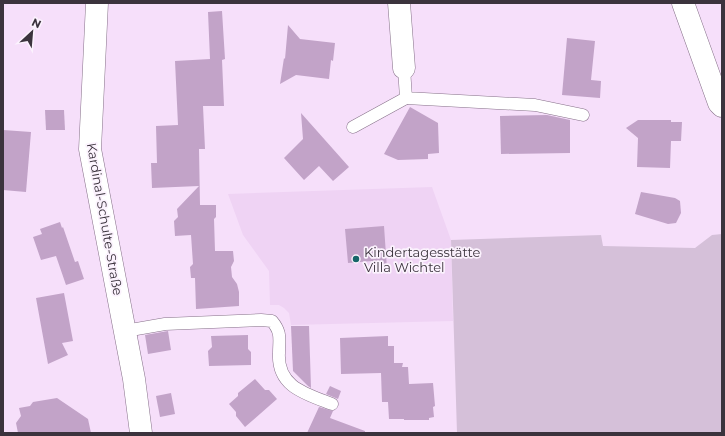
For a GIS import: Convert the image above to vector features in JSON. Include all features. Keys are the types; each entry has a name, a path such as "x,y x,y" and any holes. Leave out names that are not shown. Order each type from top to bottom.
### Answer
{"street":[{"name":"Kardinal-Schulte-Straße","path":"97,3 90,150 134,379 141,433"},
{"path":"399,3 404,68"},
{"path":"683,3 719,103 722,106"}],"lane":[{"path":"404,68 406,98"},
{"path":"353,127 406,98 535,105 583,115"},
{"path":"125,331 165,324 261,320 272,321 278,328 280,340 278,355 281,370 288,382 303,393 332,404"}],"shaded area":[{"name":"Kindertagesstätte Villa Wichtel","path":"432,187 451,240 453,321 291,325 289,313 284,308 279,305 270,305 269,271 243,235 228,194"},
{"path":"722,234 722,433 457,433 451,240 601,235 603,246 695,248 712,235"}],"building":[{"path":"222,11 225,59 222,60 224,106 203,106 205,149 199,149 200,205 216,205 216,217 214,219 215,251 233,251 234,261 231,267 232,277 237,284 239,292 239,306 196,309 195,278 191,278 190,267 193,264 191,235 175,236 174,221 178,217 177,209 199,186 152,188 151,163 157,163 156,126 178,125 175,61 210,59 208,12"},
{"path":"288,25 300,39 335,43 329,79 296,75 280,84 284,58 285,59"},
{"path":"567,38 595,41 591,80 601,81 600,98 562,95"},
{"path":"410,107 438,123 439,153 428,154 428,159 398,160 384,154"},
{"path":"45,110 64,110 65,130 46,130"},
{"path":"301,113 349,167 333,181 319,166 304,180 284,158 303,139"},
{"path":"547,115 570,120 570,153 501,154 500,116"},
{"path":"638,120 671,120 671,122 682,122 681,141 671,141 670,168 637,167 638,138 626,128"},
{"path":"3,130 31,132 26,192 3,190"},
{"path":"641,192 675,198 680,201 681,213 676,223 668,224 635,214"},
{"path":"60,222 75,262 78,261 84,279 66,285 56,256 41,260 33,237 42,234 40,229"},
{"path":"384,226 387,269 372,270 372,261 348,263 345,229"},
{"path":"64,293 73,341 62,343 68,355 48,364 36,298"},
{"path":"291,326 309,326 311,388 293,371"},
{"path":"168,331 171,350 148,354 145,335"},
{"path":"248,335 248,349 251,352 251,365 209,366 208,351 212,347 211,336"},
{"path":"388,336 388,346 394,346 394,363 403,363 402,367 408,367 409,384 433,383 435,406 433,407 434,417 429,418 429,420 389,419 388,402 382,402 381,373 341,374 340,338"},
{"path":"255,379 265,390 269,390 277,399 245,427 229,404 238,396 238,393"},
{"path":"330,386 341,391 338,399 326,394"},
{"path":"171,393 175,414 160,417 156,396"},
{"path":"57,398 88,419 91,433 18,433 16,423 21,416 19,408 30,406 33,402"},
{"path":"319,407 333,411 330,418 365,431 365,433 307,433"}],"place":[{"name":"Kindertagesstätte Villa Wichtel","path":"356,259"}]}
